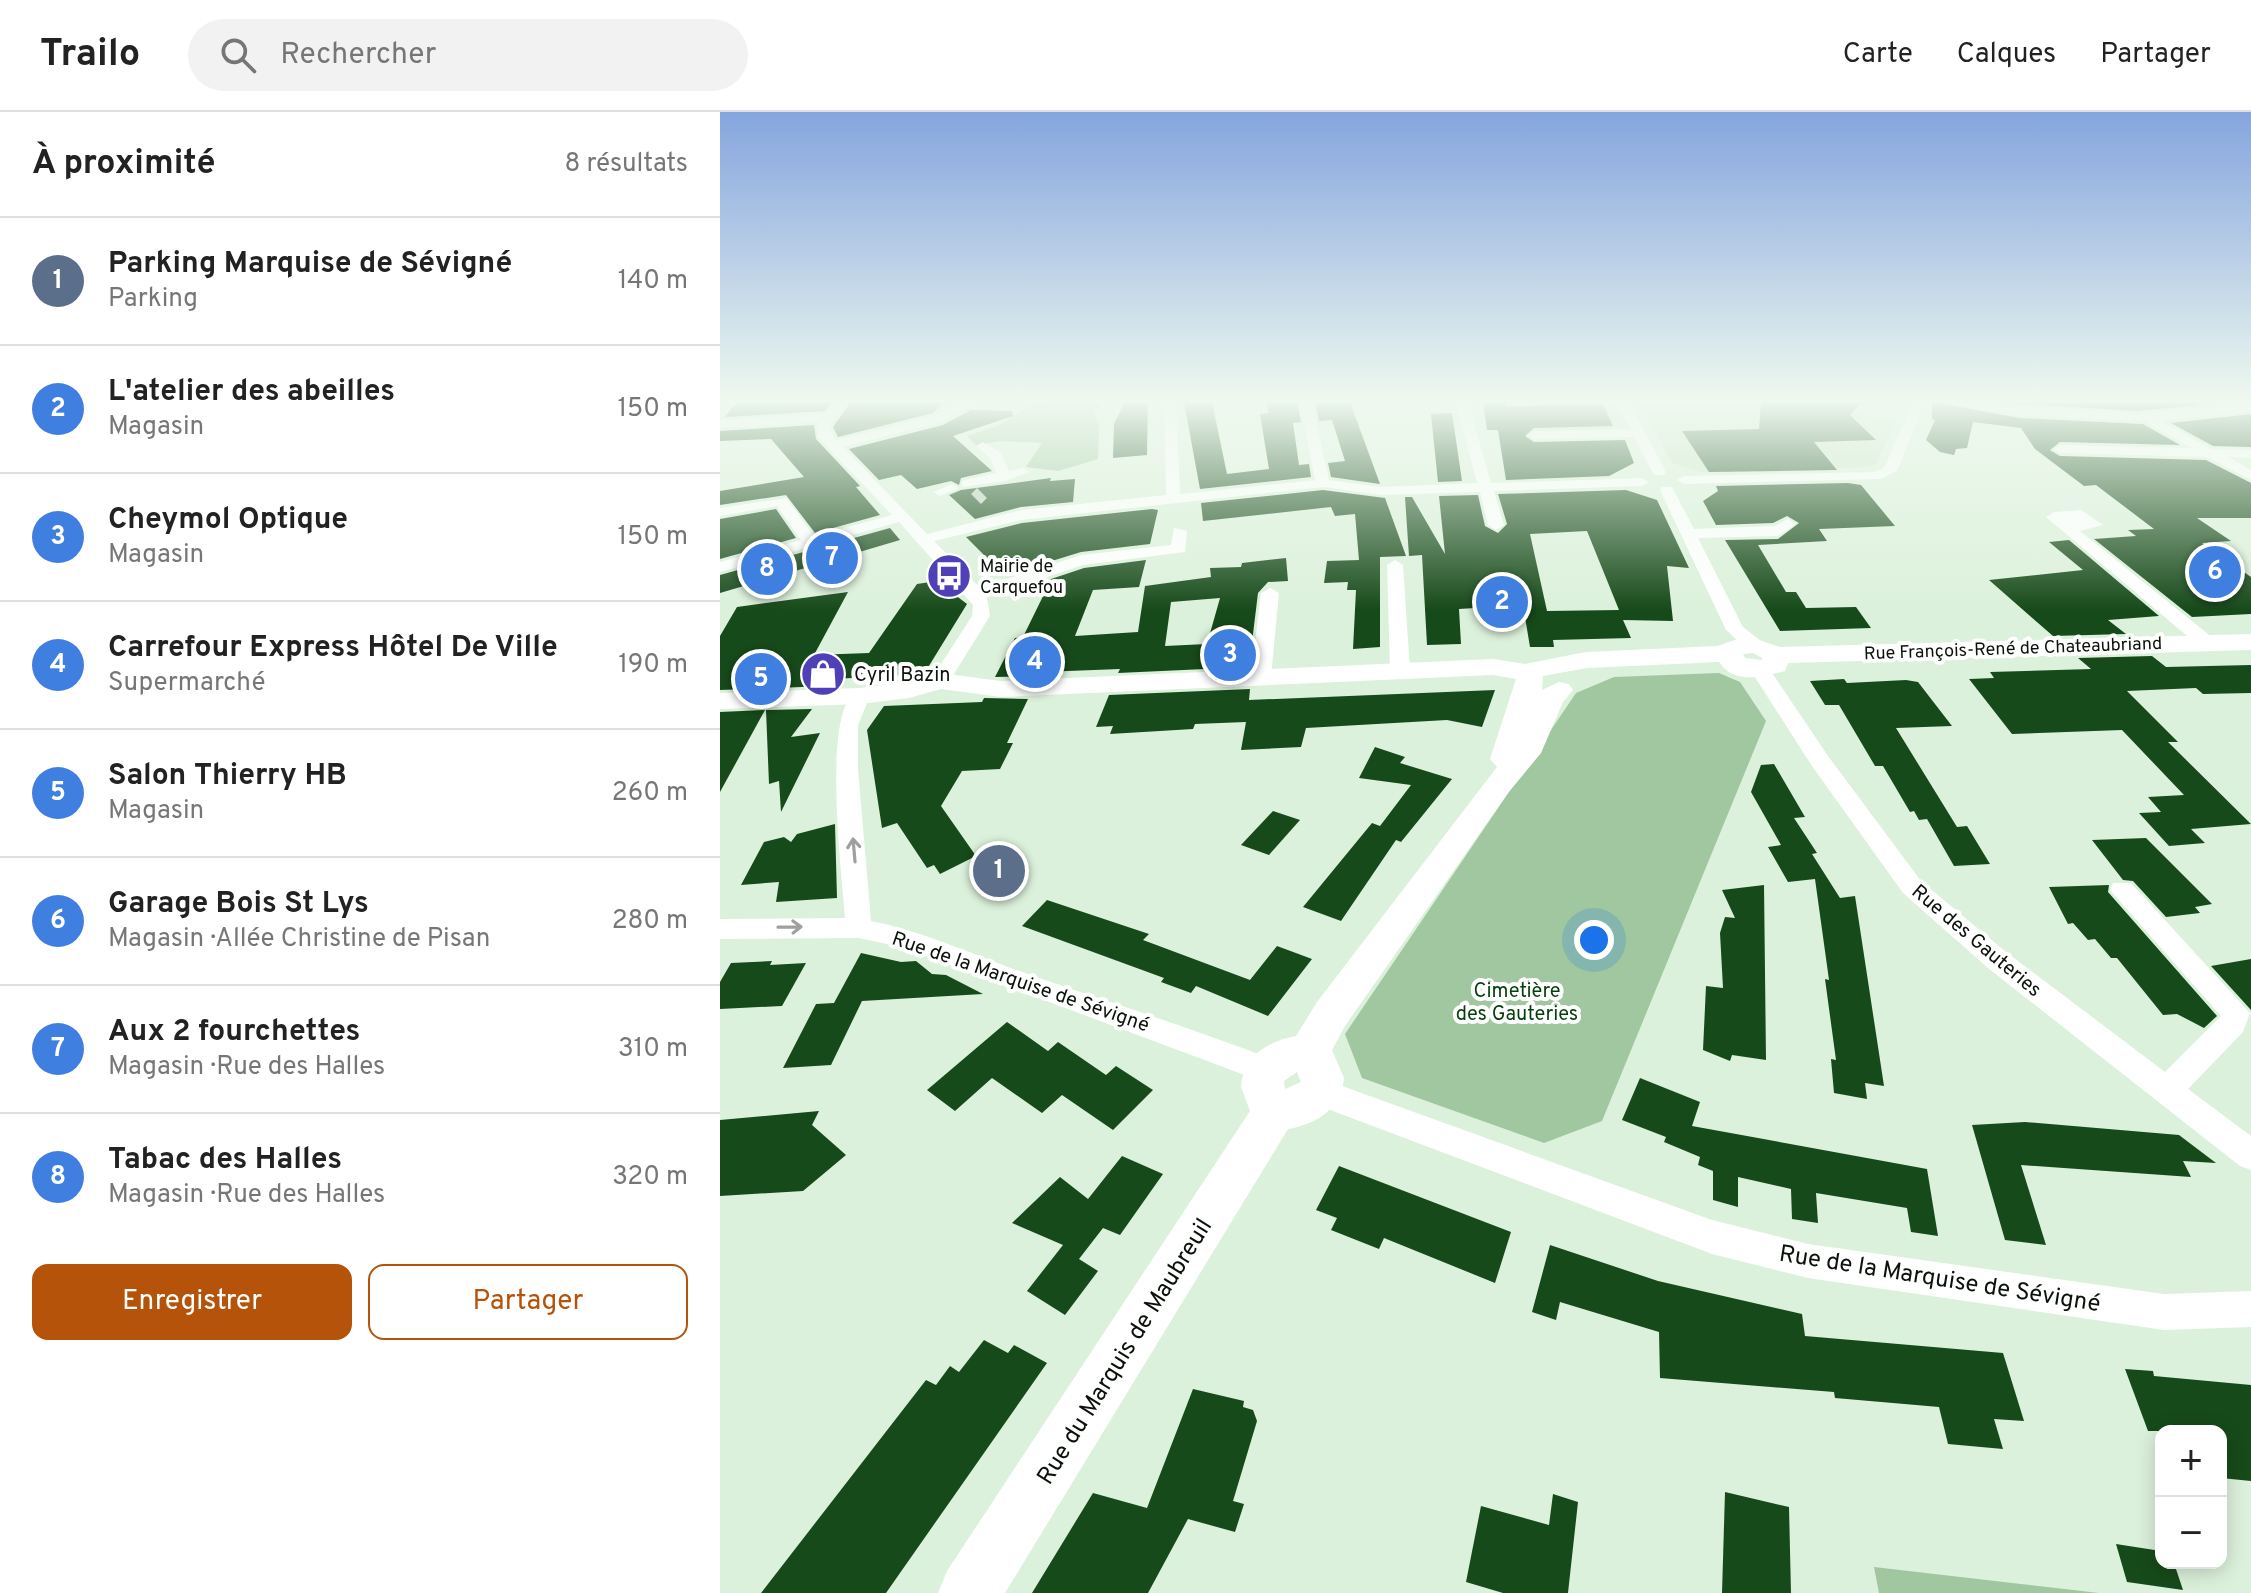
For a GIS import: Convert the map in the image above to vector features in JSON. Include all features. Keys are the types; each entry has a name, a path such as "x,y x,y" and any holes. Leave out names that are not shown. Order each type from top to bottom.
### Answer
{"street":[{"path":"859,471 977,595 982,605 981,616 940,681"},
{"path":"1002,471 1005,477"},
{"path":"1172,471 1173,499"},
{"path":"1321,471 1323,483"},
{"path":"1482,471 1496,525"},
{"path":"1642,482 1643,476 1659,472 1684,480 1876,476 1890,471"},
{"path":"953,488 983,488 1023,472"},
{"path":"924,539 1021,515 1323,483 1381,491 1642,482 1654,489 1667,490 1679,488 1684,480"},
{"name":"Rue des Gauteries","path":"1667,490 1746,652 1838,787 1912,887 1997,960 2251,1155"},
{"path":"720,512 781,501 810,542"},
{"path":"720,567 902,517"},
{"path":"1688,534 1778,531 1788,524"},
{"path":"2067,527 2206,642"},
{"path":"977,595 1081,560 1179,549 1179,531"},
{"path":"1395,565 1400,670"},
{"path":"1261,676 1270,593"},
{"name":"Rue François-René de Chateaubriand","path":"720,701 860,696 909,690 940,681 1001,689 1493,667 1549,678 1746,652 2251,642"},
{"name":"Rue du Marquis de Maubreuil","path":"969,1593 1113,1371 1293,1081 1331,1014 1497,786 1526,753 1550,698 1549,678"},
{"path":"859,928 847,769 848,725 860,696"},
{"path":"2122,890 2236,1013 2233,1024 2167,1090"},
{"name":"Rue de la Marquise de Sévigné","path":"720,929 859,928 909,939 1018,982 1181,1036 1293,1081 1712,1237 1808,1261 2164,1312 2251,1309"}],"green space":[{"name":"Cimetière des Gauteries","path":"1719,673 1740,682 1766,721 1602,1121 1544,1143 1362,1078 1345,1034 1576,693 1614,677"},
{"path":"1874,1567 2099,1593 1879,1593"}],"building":[{"path":"799,471 846,471 880,515 815,533 786,495 720,505 720,491 804,477"},
{"path":"870,471 991,471 961,478 959,485 951,481 917,489 901,475 879,480"},
{"path":"1197,471 1226,471 1227,474 1310,471 1311,477 1200,489"},
{"path":"1330,471 1375,471 1380,484 1331,477"},
{"path":"1437,471 1461,471 1462,481 1438,482"},
{"path":"1505,471 1618,471 1609,476 1506,480"},
{"path":"2064,471 2228,471 2251,483 2251,518 2197,518 2231,541 2202,543 2251,577 2251,614 2192,617 2094,539 2136,536 2128,530 2154,529 2096,485 2084,486"},
{"path":"1051,478 1050,481 1075,479 1073,502 1021,507 975,519 949,495 961,490"},
{"path":"1861,485 1895,526 1819,529 1827,541 1758,545 1786,592 1796,592 1806,608 1856,607 1871,628 1780,631 1725,540 1778,539 1799,523 1787,516 1773,523 1716,525 1703,501 1718,491 1716,486"},
{"path":"1323,490 1385,498 1406,556 1380,557 1380,647 1353,649 1356,590 1347,590 1348,582 1324,583 1327,561 1359,560 1355,514 1335,516 1331,507 1203,521 1201,503"},
{"path":"1626,490 1657,500 1689,568 1667,566 1673,621 1623,620 1631,638 1553,640 1554,647 1530,647 1523,605 1459,609 1461,644 1427,645 1422,555 1409,556 1405,497 1412,497 1445,554 1439,496 1478,495 1485,526 1498,533 1507,524 1498,494","holes":["1587,531 1619,610 1547,611 1530,534"]},
{"path":"776,509 796,538 720,559 720,519"},
{"path":"1158,510 1150,544 1081,552 1055,560 997,568 966,537 1022,523"},
{"path":"890,528 900,540 720,593 720,575"},
{"path":"2069,540 2159,616 2108,620 2126,634 2053,636 1989,580 2083,570 2049,542"},
{"path":"1286,558 1288,581 1268,582 1258,593 1249,667 1118,673 1120,669 1042,672 1039,676 995,677 1015,638 1023,637 1047,588 1041,588 1045,581 1084,568 1146,560 1139,587 1093,590 1075,636 1138,632 1145,586 1211,577 1210,568 1241,567 1242,563","holes":["1220,598 1207,644 1165,646 1171,602"]},
{"path":"937,581 967,604 924,674 834,679 829,686 720,690 720,636 737,607 848,592 814,655 869,653 917,584"},
{"path":"2152,656 2166,667 2251,665 2251,693 2203,694 2196,688 2127,691 2178,742 2168,742 2251,824 2191,829 2205,843 2169,846 2139,813 2161,812 2148,797 2184,795 2122,730 2012,734 1969,679 1994,678 1990,672 2091,669 2078,658"},
{"path":"1844,679 1847,683 1918,682 1952,726 1896,728 1957,827 1967,826 1990,864 1954,866 1927,819 1919,820 1914,811 1910,812 1883,766 1875,766 1839,705 1825,705 1810,681"},
{"path":"1250,689 1249,700 1495,690 1482,727 1447,720 1306,728 1301,747 1241,750 1246,722 1195,724 1193,729 1110,734 1113,726 1096,727 1109,695"},
{"path":"984,698 1028,699 1007,743 1013,743 1000,769 962,771 941,806 976,856 940,874 934,865 927,868 897,823 882,828 867,730 884,706 982,702"},
{"path":"812,709 791,737 820,733 781,812 779,781 769,784 766,710"},
{"path":"765,710 720,792 720,712"},
{"path":"1375,747 1405,757 1400,763 1452,779 1401,842 1396,840 1341,921 1303,907 1372,823 1380,826 1411,785 1359,778"},
{"path":"1774,764 1805,817 1794,818 1817,853 1812,854 1840,898 1855,896 1884,1086 1865,1083 1867,1099 1834,1093 1831,1059 1836,1060 1825,979 1829,980 1815,879 1788,882 1768,847 1781,845 1751,792 1761,765"},
{"path":"1273,811 1300,820 1269,855 1241,845"},
{"path":"835,824 837,898 776,902 779,882 741,885 764,842 784,837 791,842 797,834"},
{"path":"2146,838 2212,904 2195,907 2200,913 2166,917 2133,881 2123,880 2092,840"},
{"path":"1764,885 1766,1060 1732,1055 1730,1061 1703,1050 1706,986 1723,988 1720,933 1725,917 1735,918 1722,890"},
{"path":"2109,885 2108,892 2217,1016 2204,1028 2177,1014 2163,1015 2117,958 2111,958 2095,939 2088,940 2073,923 2068,924 2049,887"},
{"path":"1047,900 1149,934 1143,940 1250,980 1277,946 1312,959 1268,1016 1196,986 1191,993 1161,982 1164,978 1022,926"},
{"path":"861,953 901,962 916,961 932,974 946,975 983,994 862,1001 831,1065 783,1068 816,1004 834,1003"},
{"path":"2251,959 2251,1010 2211,966"},
{"path":"772,961 770,965 806,963 782,1006 720,1009 720,982 731,963"},
{"path":"1007,1022 1048,1051 1058,1042 1106,1075 1116,1066 1153,1090 1113,1130 1062,1095 1042,1113 992,1078 955,1111 927,1090"},
{"path":"1640,1078 1700,1102 1692,1126 1927,1169 1938,1236 1911,1232 1907,1208 1816,1193 1818,1223 1792,1219 1791,1189 1738,1177 1738,1207 1713,1200 1713,1171 1698,1165 1700,1157 1664,1142 1666,1137 1622,1120"},
{"path":"819,1111 812,1125 846,1155 803,1191 720,1196 720,1120"},
{"path":"2025,1122 2179,1135 2216,1163 2183,1161 2191,1177 2021,1165 2046,1245 2005,1240 1972,1125"},
{"path":"1122,1156 1163,1174 1120,1235 1103,1228 1079,1259 1098,1271 1065,1315 1027,1291 1063,1245 1012,1223 1060,1177 1088,1199"},
{"path":"1339,1166 1511,1232 1495,1283 1384,1238 1379,1249 1331,1230 1337,1218 1316,1210"},
{"path":"1550,1245 1658,1281 1802,1314 1805,1336 2003,1353 2024,1421 1994,1419 2003,1449 1948,1444 1939,1407 1835,1398 1834,1392 1660,1378 1659,1332 1560,1302 1556,1320 1532,1312"},
{"path":"984,1340 1008,1353 1014,1345 1047,1363 886,1593 761,1593 926,1380 936,1385 950,1366 959,1372"},
{"path":"2125,1369 2153,1371 2154,1376 2251,1385 2251,1481 2227,1479 2227,1425 2155,1425 2155,1431 2148,1431"},
{"path":"1193,1389 1244,1401 1243,1407 1253,1410 1257,1421 1233,1501 1244,1504 1235,1532 1188,1519 1148,1593 1032,1593 1093,1493 1147,1508"},
{"path":"1725,1492 1789,1507 1791,1593 1722,1593"},
{"path":"1553,1494 1578,1502 1568,1593 1503,1593 1466,1582 1481,1506 1549,1525"},
{"path":"2116,1544 2155,1550 2155,1569 2176,1569 2183,1590 2127,1582"}],"tunnel":[{"path":"976,499 982,493"}],"place":[{"name":"Aux 2 fourchettes","path":"832,558"},
{"name":"Tabac des Halles","path":"767,569"},
{"name":"Garage Bois St Lys","path":"2215,572"},
{"name":"Mairie de Carquefou","path":"949,576"},
{"name":"L'atelier des abeilles","path":"1502,602"},
{"name":"Cheymol Optique","path":"1230,655"},
{"name":"Carrefour Express Hôtel De Ville","path":"1035,662"},
{"name":"Cyril Bazin","path":"823,674"},
{"name":"Salon Thierry HB","path":"761,679"},
{"name":"Parking Marquise de Sévigné","path":"999,871"}]}
